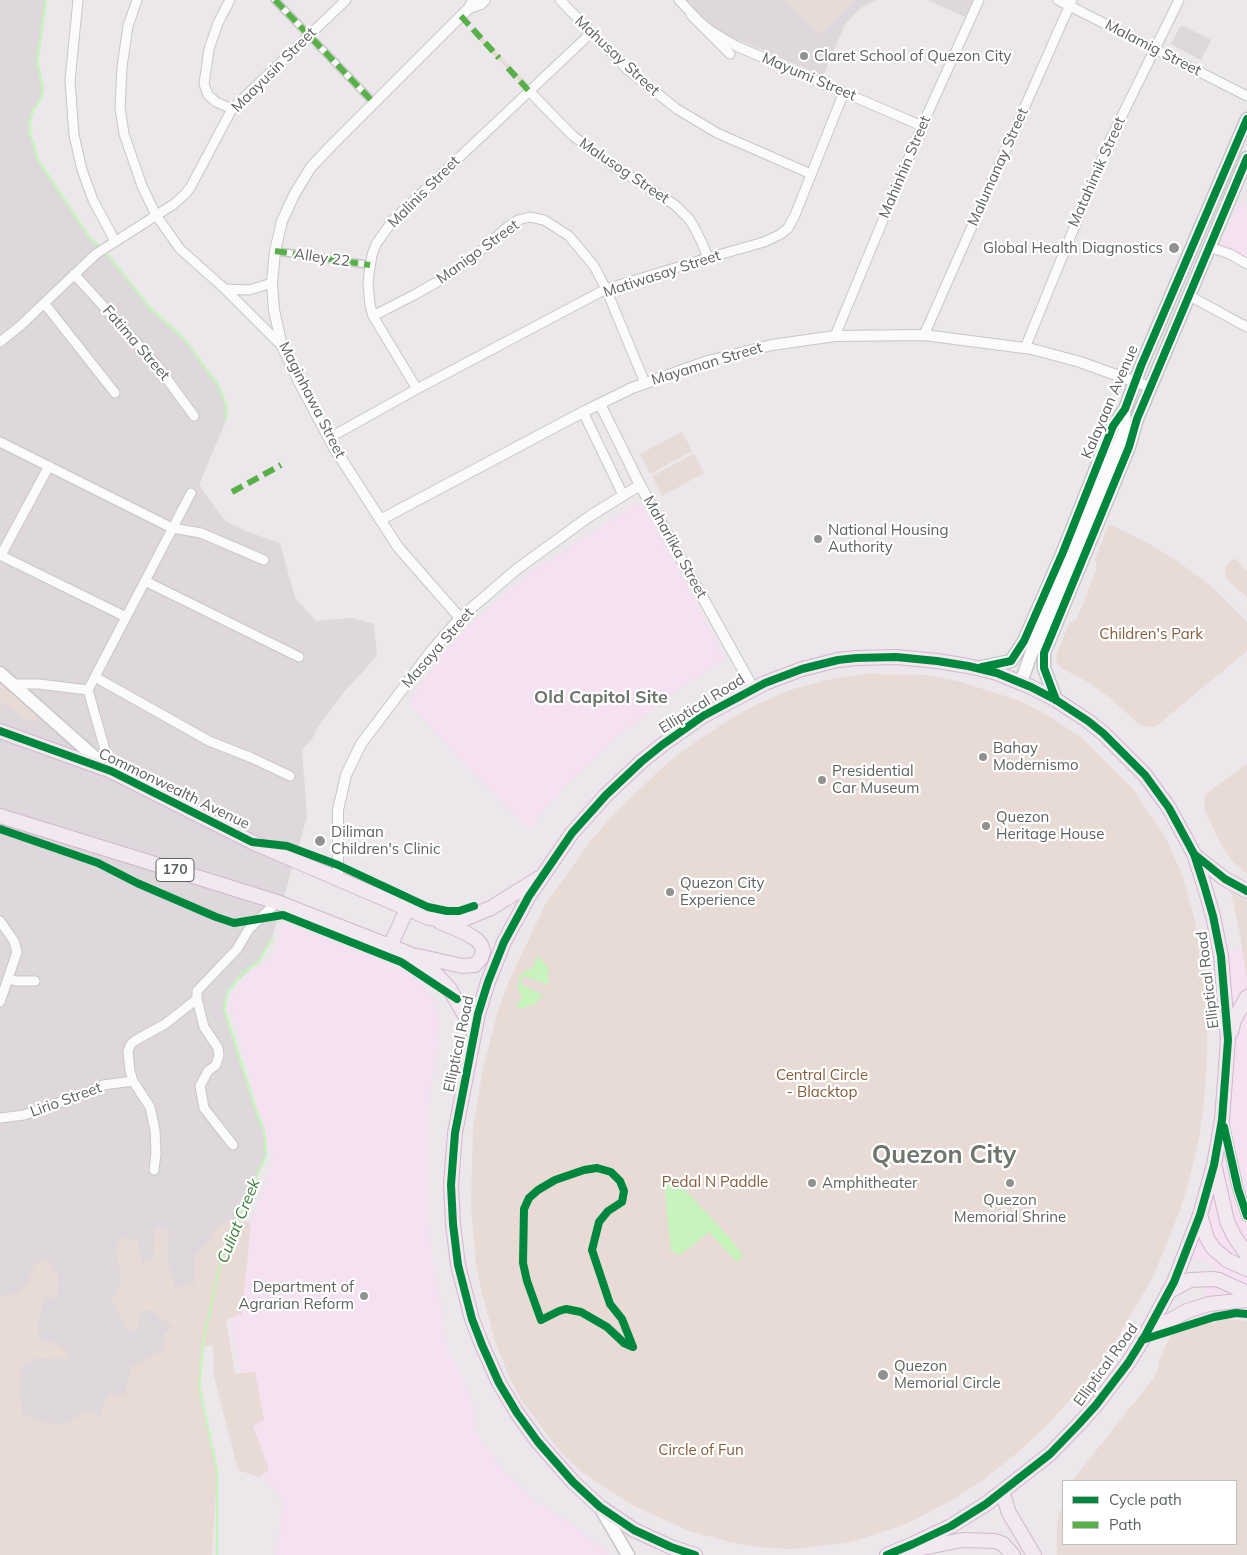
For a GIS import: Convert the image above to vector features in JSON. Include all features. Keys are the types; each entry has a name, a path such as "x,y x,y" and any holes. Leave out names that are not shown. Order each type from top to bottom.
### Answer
{"main road":[{"name":"Kalayaan Avenue","path":"975,668 1011,661 1024,641 1063,552 1113,426 1124,412 1135,381 1247,119"},
{"name":"Kalayaan Avenue","path":"1021,682 1038,651 1121,465 1150,387 1247,158"},
{"name":"Kalayaan Avenue","path":"1038,651 1125,430 1124,412"},
{"name":"Kalayaan Avenue","path":"1125,430 1137,420"},
{"path":"1038,651 1056,700"},
{"name":"Elliptical Road","path":"695,1555 652,1539 600,1507 561,1469 538,1442 517,1413 499,1383 484,1351 464,1292 454,1237 451,1185 455,1133 474,1031 485,990 504,942 529,896 572,833 588,814 641,762 703,716 753,688 802,668 856,658 917,658 997,673 1021,682 1056,700 1088,721 1134,762 1169,808 1194,854 1213,916 1220,947 1228,1040 1222,1120 1214,1165 1200,1215 1186,1254 1170,1291 1146,1334 1112,1384 1078,1425 1039,1462 1002,1492 950,1526 890,1554"},
{"path":"0,673 111,772"},
{"name":"Commonwealth Avenue","path":"0,731 111,772 252,842 429,918 448,920 471,916 491,908 543,875"},
{"name":"170","path":"0,817 277,902 410,954 432,970 449,988 474,1031"},
{"path":"1194,854 1225,879 1247,891"},
{"path":"390,946 407,909"},
{"path":"410,954 462,966 474,965 481,958 481,945 477,940 466,933 429,918"},
{"path":"1228,1040 1234,1020 1247,997"},
{"path":"1214,1165 1227,1221 1234,1236 1247,1255"},
{"path":"1200,1215 1207,1238 1213,1248 1227,1260 1247,1269"},
{"path":"1219,1280 1216,1272 1217,1267 1227,1260"},
{"path":"1170,1291 1190,1280 1201,1278 1219,1280 1247,1293"},
{"path":"1146,1334 1188,1311 1216,1303 1247,1300"},
{"path":"1002,1492 1010,1513 1034,1555"},
{"path":"600,1507 628,1555"},
{"path":"890,1554 962,1540 995,1540 1004,1544 1013,1555"}],"street":[{"path":"78,0 70,81 74,135 82,170 93,200 114,241"},
{"path":"136,0 126,34 120,108 124,134 142,186 156,215 180,249 226,289 282,346"},
{"path":"230,0 218,23 209,49 204,84 208,95 216,102 232,108"},
{"path":"275,0 374,103"},
{"name":"Maayusin Street","path":"0,342 20,326 96,254 180,199 190,188 232,108 346,0"},
{"name":"Maginhawa Street","path":"460,618 398,547 329,438 282,346 274,310 272,283 278,236 288,207 303,180 321,155 471,4 481,4 485,0"},
{"name":"Mahusay Street","path":"560,0 591,33 646,85 683,113 717,133 812,174"},
{"name":"Mayumi Street","path":"679,0 698,20 705,27 730,54 691,15 697,20 704,25 711,31 736,46 922,126"},
{"name":"Mahinhin Street","path":"835,336 922,126 979,0"},
{"name":"Malamig Street","path":"1058,0 1071,3 1154,49 1247,96"},
{"name":"Matahimik Street","path":"1025,348 1109,142 1178,0"},
{"name":"Malumanay Street","path":"924,335 1071,3"},
{"name":"Malinis Street","path":"417,389 373,316 368,284 370,264 376,244 394,218 591,33"},
{"name":"Malusog Street","path":"529,91 573,136 611,164 675,205 689,219 708,258"},
{"name":"Matiwasay Street","path":"329,438 606,289 764,242 782,234 796,215 844,92"},
{"path":"1232,151 1247,158"},
{"name":"Manigo Street","path":"373,316 449,275 518,220 530,218 544,220 569,236 594,266 606,289 645,383"},
{"path":"1209,247 1230,254 1247,264"},
{"name":"Alley 22","path":"275,251 370,264"},
{"name":"Fatima Street","path":"74,274 156,364 194,416"},
{"path":"226,289 249,290 272,283"},
{"path":"1188,295 1247,328"},
{"path":"44,302 115,393"},
{"name":"Mayaman Street","path":"380,520 583,412 645,383 708,361 772,345 835,336 924,335 1025,348 1080,362 1150,387"},
{"name":"Maharlika Street","path":"600,404 640,485 753,688"},
{"name":"Maharlika Street","path":"583,412 623,495"},
{"path":"0,442 172,528 201,533 264,560"},
{"path":"48,466 1,555 126,617"},
{"name":"Masaya Street","path":"338,878 339,804 346,775 353,758 360,744 432,650 460,618 535,555 640,485"},
{"path":"111,772 88,690 191,493"},
{"path":"145,581 299,657"},
{"path":"95,677 209,740 290,776"},
{"path":"13,684 38,684 88,690"},
{"path":"233,1145 204,1108 200,1086 208,1071 216,1065 219,1055 218,1048 204,1027 197,999 197,991 230,956 249,929 277,902"},
{"path":"0,921 14,941 17,952 0,1002"},
{"path":"8,979 35,981"},
{"path":"154,1170 156,1153 155,1130 150,1107 132,1081 128,1057 131,1044 165,1024 197,999"},
{"name":"Lirio Street","path":"0,1118 24,1115 103,1086 132,1081"},
{"path":"1222,1120 1238,1189 1247,1216"}],"shaded area":[{"path":"0,0 46,0 37,62 43,89 40,101 33,110 29,125 38,160 89,237 108,255 150,308 184,339 218,385 227,407 226,420 199,485 225,521 248,532 280,543 295,598 316,621 352,618 374,624 377,656 344,692 318,727 312,739 302,750 307,817 272,938 258,962 227,991 224,1009 264,1131 266,1155 222,1257 204,1337 199,1385 217,1471 0,1555"},
{"name":"Claret School of Quezon City","path":"684,0 876,0 859,9 844,26 823,76 729,36 710,25"},
{"name":"Claret School of Quezon City","path":"928,0 973,0 965,17"},
{"path":"1181,25 1211,40 1201,60 1171,44"},
{"path":"1239,202 1247,206 1247,259 1221,245"},
{"path":"641,502 725,658 678,690 618,736 567,784 529,829 454,753 409,702 444,653 468,627 532,571"},
{"path":"283,922 399,968 418,981 431,996 438,1013 439,1022 428,1104 428,1225 435,1279 442,1312 445,1344 465,1384 476,1413 474,1431 503,1471 540,1505 569,1522 610,1555 274,1555 280,1530 283,1500 265,1478 232,1329 251,1223 273,1161 229,999 254,971 273,957"},
{"path":"1247,945 1247,1555 1057,1555 1057,1526 1062,1504 1062,1545 1237,1545 1237,1480 1073,1480 1153,1379 1158,1371 1159,1361 1171,1335 1192,1326 1216,1267 1186,1254 1222,1120 1221,956"},
{"path":"538,955 548,968 549,985 525,976 521,978 522,985 543,995 535,1004 516,1008 522,995 518,988 519,977 526,970 532,969"},
{"name":"Pedal N Paddle","path":"664,1181 673,1181 688,1193 727,1235 743,1256 737,1262 709,1232 680,1255 671,1251"}],"green space":[{"path":"785,0 854,0 820,34"},
{"path":"473,28 528,84 525,87 470,31"},
{"path":"682,432 692,451 650,474 640,454"},
{"path":"694,454 704,473 662,496 652,476"},
{"name":"Children's Park","path":"1109,524 1150,544 1180,563 1212,587 1247,622 1247,651 1155,727 1141,726 1109,697 1086,681 1061,668 1056,662 1057,654 1069,623 1077,619 1097,568 1095,559"},
{"path":"1234,559 1247,571 1247,597 1226,579 1225,568"},
{"name":"Quezon Memorial Circle","path":"869,674 925,675 958,681 1020,701 1049,716 1083,739 1132,788 1166,838 1183,878 1195,921 1204,977 1207,1027 1204,1102 1199,1138 1189,1181 1179,1212 1153,1277 1112,1347 1088,1379 1050,1422 1017,1453 983,1480 952,1500 908,1523 851,1542 839,1544 791,1549 757,1547 690,1531 638,1508 610,1491 579,1470 559,1450 522,1401 509,1377 496,1343 482,1294 476,1264 471,1205 473,1130 483,1068 499,1008 509,981 545,905 592,839 614,814 665,765 698,740 735,716 790,690 836,678"},
{"path":"0,683 37,716 36,721 31,723 0,701"},
{"path":"1247,764 1247,874 1232,861 1220,842 1205,811 1204,799 1207,793"},
{"path":"1231,892 1247,901 1247,979 1239,929"},
{"path":"231,1219 251,1223 242,1314 226,1320 235,1374 255,1372 264,1420 253,1426 269,1470 259,1477 238,1470 214,1376 213,1345 203,1347 199,1385 217,1471 212,1555 0,1555 0,1297 17,1293 27,1283 35,1265 40,1260 48,1259 59,1277 57,1298 44,1297 38,1322 40,1341 53,1342 69,1352 67,1359 36,1358 23,1365 19,1380 22,1414 44,1423 65,1424 88,1411 100,1417 108,1394 125,1395 131,1367 163,1350 164,1334 173,1328 151,1310 141,1310 138,1329 128,1331 111,1300 122,1282 115,1250 121,1238 138,1241 142,1264 153,1258 155,1228 169,1230 167,1260 175,1287 195,1283 195,1256 207,1243 217,1227"},
{"path":"1217,1318 1247,1321 1247,1555 1057,1555 1057,1526 1062,1504 1062,1545 1237,1545 1237,1480 1073,1480 1153,1379 1158,1371 1159,1361 1171,1335"}],"waterway":[{"path":"46,0 37,62 43,89 40,101 33,110 29,125 30,133 38,160 89,237 98,245"},
{"path":"108,255 150,308 184,339 218,385 227,407 226,420"},
{"name":"Culiat Creek","path":"217,1555 217,1471 199,1385 204,1337 222,1257 266,1155 264,1131 224,1009 228,991 242,973 258,962 272,938"}],"marked path":[{"path":"275,0 374,103"},
{"path":"461,16 499,58"},
{"path":"508,68 529,91"},
{"path":"275,251 370,265"},
{"path":"232,492 281,465"}],"cycle path":[{"path":"982,667 1011,661 1024,641 1063,552 1113,426 1125,409 1141,366 1247,119"},
{"path":"1056,700 1044,668 1044,653 1129,447 1137,419 1247,158"},
{"path":"695,1555 671,1547 634,1530 600,1507 573,1482 538,1442 517,1413 499,1383 482,1345 472,1319 458,1265 451,1185 455,1133 478,1014 504,942 529,896 572,833 606,795 641,762 703,716 765,683 802,669 838,660 896,657 968,666 997,673 1031,687 1056,700 1088,721 1103,733 1145,775 1169,808 1194,854 1204,885 1213,916 1221,956 1228,1040 1222,1120 1214,1165 1200,1215 1174,1282 1128,1363 1096,1405 1050,1454 986,1504 951,1526 887,1555"},
{"path":"0,731 111,771 252,842 287,846 338,865 428,907 447,911 459,911 474,906"},
{"path":"0,829 98,863 137,883 234,923 283,915 401,962 457,999"},
{"path":"1194,854 1225,879 1247,891"},
{"path":"1224,1127 1238,1189 1247,1216"},
{"path":"597,1168 611,1172 620,1181 624,1191 622,1202 608,1211 599,1222 592,1250 610,1304 622,1319 633,1347 624,1343 607,1327 581,1312 566,1309 541,1320 527,1281 523,1263 524,1209 529,1198 555,1180 584,1170 597,1168"},
{"path":"1142,1340 1214,1317 1236,1313 1247,1314"}],"place":[{"name":"Claret School of Quezon City","path":"804,56"},
{"name":"Global Health Diagnostics","path":"1174,248"},
{"name":"National Housing Authority","path":"818,539"},
{"name":"Bahay Modernismo","path":"983,757"},
{"name":"Presidential Car Museum","path":"822,780"},
{"name":"Quezon Heritage House","path":"986,826"},
{"name":"Diliman Children's Clinic","path":"320,841"},
{"name":"Quezon City Experience","path":"670,892"},
{"name":"Amphitheater","path":"812,1183"},
{"name":"Quezon Memorial Shrine","path":"1010,1183"},
{"name":"Department of Agrarian Reform","path":"364,1296"},
{"name":"Quezon Memorial Circle","path":"883,1375"}],"district":[{"name":"Old Capitol Site","path":"601,698"},
{"name":"Quezon City","path":"944,1155"}],"park label":[{"name":"Central Circle - Blacktop","path":"822,1084"},
{"name":"Circle of Fun","path":"701,1450"}]}
